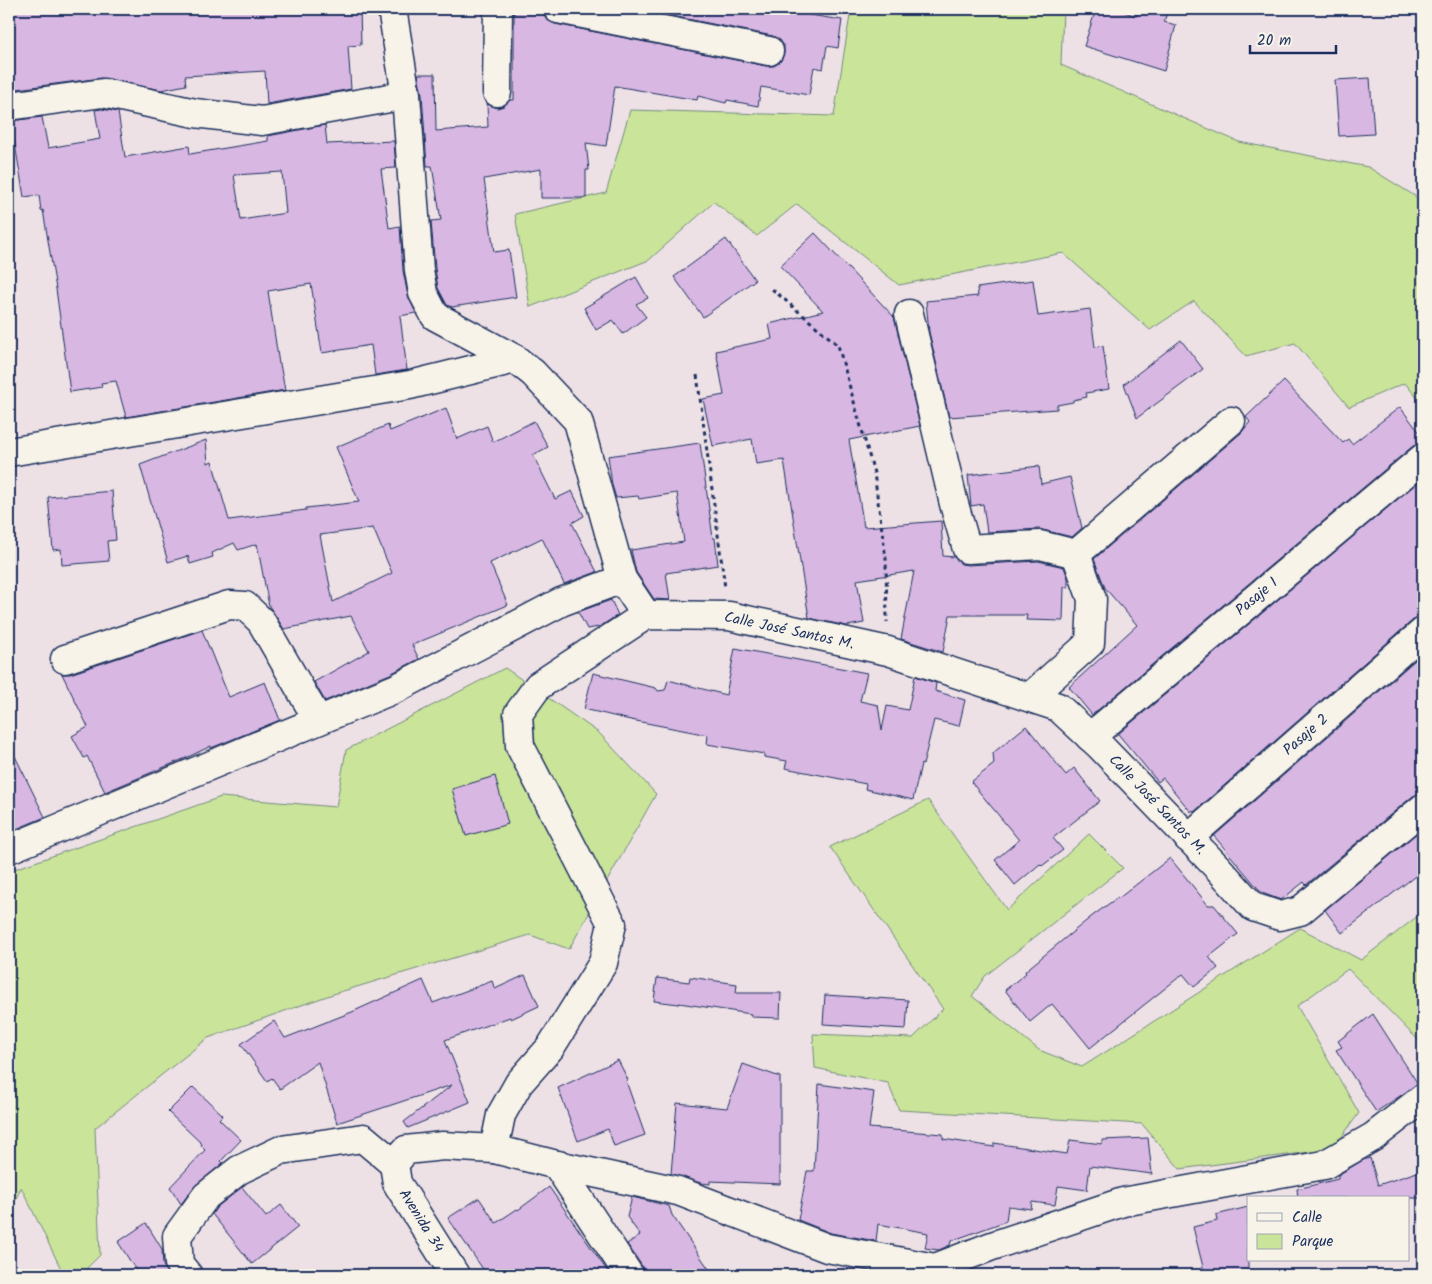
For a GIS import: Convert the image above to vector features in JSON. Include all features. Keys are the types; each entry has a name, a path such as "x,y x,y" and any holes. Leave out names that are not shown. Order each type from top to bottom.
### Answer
{"street":[{"path":"392,9 406,95 419,270 423,293 435,316 515,359 533,373 578,421 622,579 646,616 538,686 518,714 520,746 612,924 603,963 550,1048 519,1082 501,1115 494,1150"},
{"path":"497,92 498,9"},
{"path":"558,9 769,51"},
{"path":"9,106 103,93 194,112 262,121 406,95"},
{"path":"909,314 954,504 967,549 1040,545 1076,554"},
{"path":"9,452 410,385 515,359"},
{"path":"1076,554 1231,421"},
{"name":"Pasaje 1","path":"1090,737 1423,458"},
{"path":"1030,697 1090,643 1092,599 1076,554"},
{"path":"9,849 397,688 562,602 622,579"},
{"path":"66,659 229,605 245,606 261,621 318,720"},
{"name":"Calle José Santos M.","path":"646,616 729,616 888,651 1058,707 1090,737 1254,907 1280,916 1300,911 1423,808"},
{"name":"Pasaje 2","path":"1188,838 1423,632"},
{"path":"188,1275 179,1264 177,1236 206,1196 239,1170 281,1150 363,1138 394,1164 406,1150 443,1146 494,1150 678,1191 827,1248 934,1268 992,1246 1123,1202 1324,1165 1373,1137 1423,1098"},
{"name":"Avenida 34","path":"394,1164 397,1183 455,1275"},
{"path":"557,1165 629,1275"}],"path":[{"path":"772,289 838,345 874,473 886,558 888,651"},
{"path":"697,375 729,616"}],"green space":[{"path":"851,9 1063,9 1061,65 1239,142 1368,167 1423,201 1423,405 1405,383 1349,407 1295,343 1246,356 1194,301 1150,330 1063,253 899,285 797,204 757,236 714,202 649,260 530,307 515,214 606,193 630,110 834,116"},
{"path":"505,668 599,733 656,794 569,949 530,935 333,994 208,1038 95,1128 100,1255 80,1275 64,1275 21,1187 9,1215 9,871 221,797 336,807 346,750"},
{"path":"928,800 1007,910 1089,834 1123,868 985,976 972,996 1039,1050 1082,1067 1300,928 1361,960 1423,912 1423,1045 1348,969 1297,1006 1359,1113 1333,1149 1180,1169 1142,1124 899,1110 888,1083 815,1068 813,1034 913,1038 943,1009 830,847"}],"building":[{"path":"9,9 360,9 361,45 348,46 351,89 267,104 265,71 185,76 186,85 161,90 101,78 9,90"},
{"path":"514,9 543,9 543,14 547,20 555,24 766,66 774,66 780,62 784,54 784,46 780,40 773,36 637,9 771,9 842,20 838,48 827,46 823,69 814,67 809,95 761,87 758,106 727,100 726,103 698,96 697,100 615,86 606,146 586,143 589,170 586,170 586,198 541,198 541,169 484,179 494,252 509,250 516,297 452,307 447,305 438,288 435,268 431,221 441,220 432,166 427,166 422,94 418,74 435,74 436,131 488,127 487,104 497,108 504,106 510,100 514,100"},
{"path":"1096,9 1114,9 1137,16 1139,9 1168,9 1164,22 1176,25 1164,71 1084,46"},
{"path":"1370,78 1374,134 1339,136 1335,80"},
{"path":"102,109 118,112 125,157 189,146 190,154 268,141 268,136 325,125 327,144 394,141 396,168 381,169 389,228 400,226 403,271 408,296 416,313 400,316 407,370 375,375 371,345 322,353 311,284 268,291 279,364 285,390 126,417 116,381 101,383 102,387 70,392 43,210 41,211 39,195 24,197 11,121 42,117 48,148 100,139 95,110","holes":["282,172 286,213 241,220 234,175"]},
{"path":"815,233 894,317 920,426 849,440 864,527 941,521 943,556 954,557 961,564 1038,561 1064,567 1068,578 1068,587 1064,587 1063,621 1026,620 1027,615 950,615 943,652 901,639 914,571 857,580 864,623 847,626 809,618 784,460 756,464 752,439 713,446 703,399 724,395 716,351 772,339 769,324 823,311 780,266"},
{"path":"726,239 755,280 703,317 674,277"},
{"path":"636,277 648,298 636,304 646,317 623,334 613,320 596,330 584,308"},
{"path":"1033,280 1038,316 1090,309 1095,347 1103,346 1109,389 1086,393 1087,397 1057,405 1057,409 949,417 929,332 926,301 978,296 977,288"},
{"path":"1181,340 1203,369 1137,418 1124,384"},
{"path":"1284,381 1343,443 1348,439 1352,444 1400,407 1423,437 1423,443 1413,446 1092,715 1069,687 1137,625 1105,588 1094,559 1241,433 1250,422 1246,417"},
{"path":"446,408 457,439 487,426 493,442 534,421 548,447 533,455 555,499 572,491 584,516 572,523 597,572 564,584 542,538 490,563 508,605 412,645 419,659 390,674 325,701 314,682 369,651 351,616 284,629 269,606 257,544 238,550 234,543 212,553 213,557 190,564 188,556 168,562 140,465 206,440 208,463 212,461 229,520 306,510 306,508 359,502 336,447 388,425 390,431","holes":["373,528 392,573 333,602 320,535"]},
{"path":"700,443 718,565 666,573 670,600 654,599 636,572 631,550 684,542 677,493 639,499 638,496 616,498 608,456"},
{"path":"1039,466 1041,484 1070,477 1082,528 1072,537 1039,529 987,532 983,504 971,506 968,475"},
{"path":"1423,478 1423,617 1413,620 1194,812 1193,810 1191,812 1163,778 1158,782 1118,734"},
{"path":"112,491 116,540 107,541 109,561 62,565 61,549 53,550 48,497"},
{"path":"611,600 618,615 599,627 587,629 578,612"},
{"path":"202,630 229,697 265,682 280,720 211,748 211,746 105,792 87,756 84,758 72,736 88,727 62,674 70,674"},
{"path":"735,648 867,673 860,701 878,705 882,730 887,706 908,710 915,676 936,683 935,691 965,700 959,726 934,720 913,800 865,789 866,784 785,768 787,761 764,757 764,754 707,744 708,735 584,709 593,673 656,688 658,691 665,690 668,680 726,695"},
{"path":"1423,653 1423,793 1413,796 1306,885 1304,882 1281,900 1262,893 1214,836"},
{"path":"1026,726 1066,775 1074,768 1100,801 1053,838 1063,850 1042,866 1040,864 1015,885 995,860 1019,840 971,782 994,764 993,753"},
{"path":"9,744 45,817 9,832"},
{"path":"495,776 508,824 466,836 452,789"},
{"path":"1423,828 1423,870 1342,933 1325,910"},
{"path":"1170,858 1208,905 1214,905 1238,934 1209,957 1218,968 1194,987 1183,974 1090,1048 1052,1004 1030,1022 1005,990 1026,973 1025,971 1091,917 1119,898"},
{"path":"525,975 539,1006 511,1019 510,1017 445,1040 470,1102 408,1128 404,1122 452,1085 337,1123 318,1062 280,1089 272,1078 267,1081 241,1044 274,1021 285,1038 352,1012 423,980 433,1003 492,981 495,989"},
{"path":"690,977 737,984 736,993 781,993 780,1018 751,1017 751,1014 654,1001 657,978 689,982"},
{"path":"825,995 908,1000 906,1029 823,1024"},
{"path":"1373,1014 1418,1084 1376,1112 1336,1050 1342,1047 1338,1041"},
{"path":"618,1060 628,1080 626,1081 645,1135 614,1146 608,1129 578,1141 558,1088"},
{"path":"743,1064 780,1077 780,1184 710,1181 710,1184 671,1174 677,1103 727,1108"},
{"path":"819,1084 874,1092 869,1128 943,1134 943,1139 994,1147 994,1143 1067,1154 1070,1140 1102,1144 1102,1140 1148,1138 1152,1174 1090,1166 1087,1190 1058,1186 1055,1205 1032,1202 1031,1209 1008,1206 1006,1221 951,1241 950,1245 939,1250 925,1248 928,1233 878,1224 876,1241 831,1233 798,1220 807,1171 814,1171"},
{"path":"193,1087 223,1115 219,1119 241,1140 221,1161 223,1163 194,1187 181,1204 170,1187 205,1150 201,1146 202,1144 168,1112"},
{"path":"1370,1158 1378,1185 1423,1170 1423,1198 1410,1198 1410,1196 1298,1196 1297,1189 1338,1179 1338,1175 1363,1160"},
{"path":"242,1187 266,1217 281,1205 298,1227 252,1264 212,1214 217,1207"},
{"path":"549,1187 610,1275 487,1275 448,1218 479,1198 496,1223 518,1210"},
{"path":"632,1197 669,1206 672,1215 713,1275 644,1275 642,1266 627,1244 640,1235 627,1217"},
{"path":"1247,1207 1248,1275 1205,1275 1193,1227 1217,1221 1216,1215"},
{"path":"146,1223 162,1249 163,1265 168,1275 139,1275 118,1242"}]}
